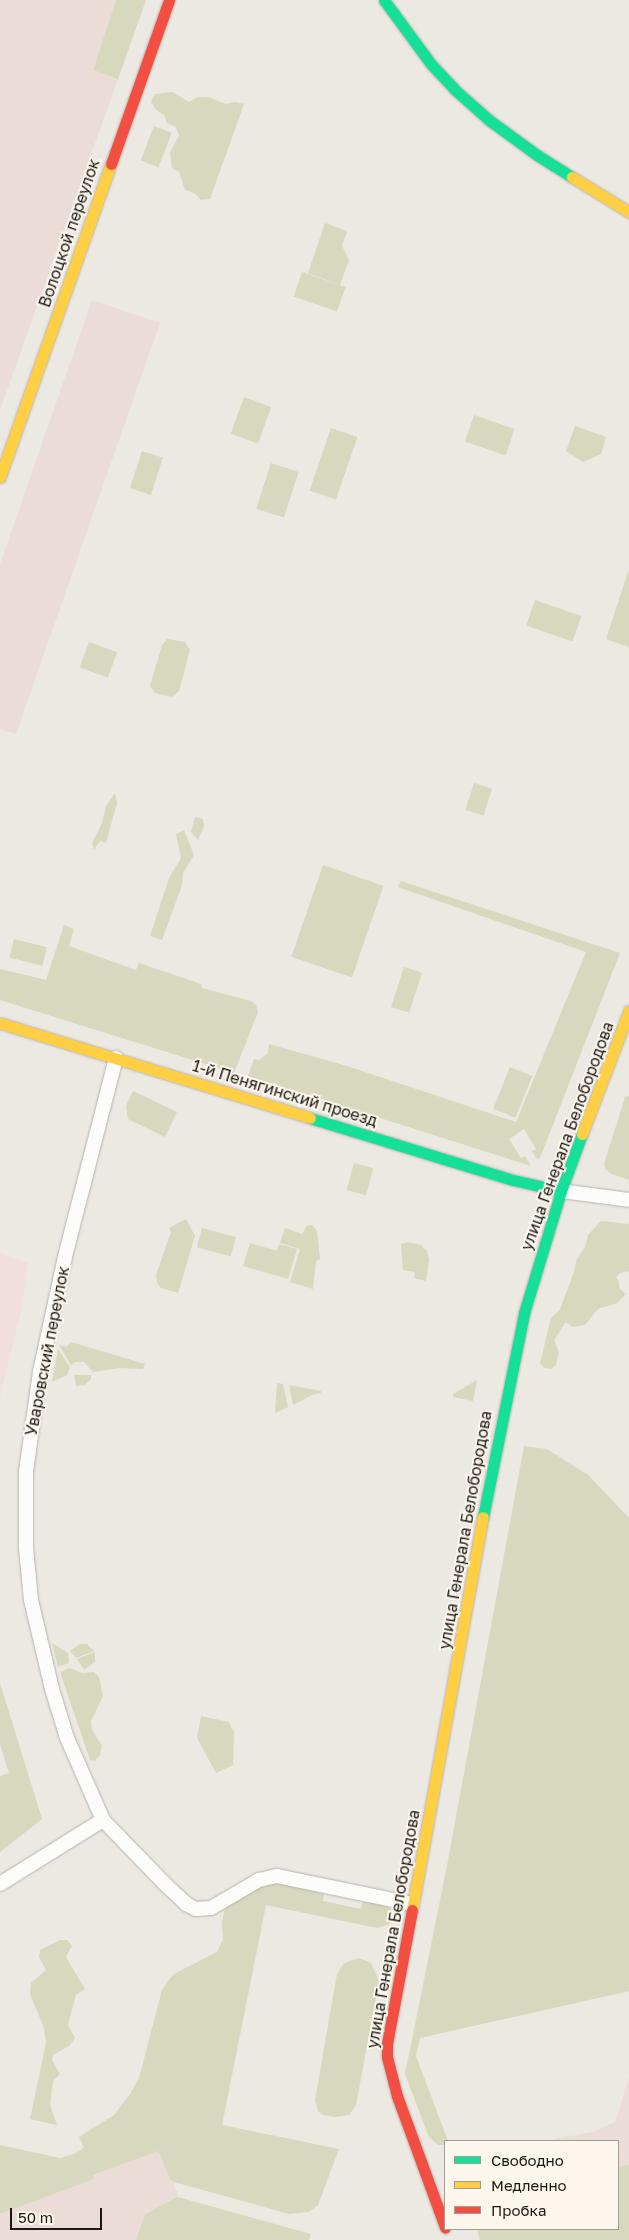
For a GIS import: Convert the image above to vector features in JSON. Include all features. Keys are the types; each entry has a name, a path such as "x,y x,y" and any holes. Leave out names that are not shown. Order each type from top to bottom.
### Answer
{"main road":[{"name":"Волоцкой переулок","path":"0,477 169,0"},
{"path":"384,0 431,64 454,89 489,120 537,155 629,212"},
{"name":"улица Генерала Белобородова","path":"444,2223 397,2096 389,2068 387,2044 513,1360 524,1313 560,1192 629,1011"},
{"name":"1-й Пенягинский проезд","path":"0,1023 513,1180 560,1192"}],"street":[{"name":"Уваровский переулок","path":"116,1058 65,1257 38,1379 26,1471 28,1573 40,1642 67,1738 103,1820 167,1886 186,1904 196,1909 211,1908 259,1880 277,1876 412,1904"},
{"path":"560,1192 629,1200"},
{"path":"0,1884 103,1820"}],"shaded area":[{"path":"0,0 116,0 93,70 118,79 0,410"},
{"path":"92,300 160,323 16,734 0,729 0,564"},
{"path":"0,1254 28,1263 22,1307 0,1397"},
{"path":"629,2078 629,2165 619,2167 619,2140 555,2140 593,2132 615,2122"},
{"path":"158,2150 170,2179 174,2182 178,2197 145,2214 136,2240 0,2240 0,2214 94,2179 93,2175"}],"green space":[{"path":"116,0 146,0 118,79 93,70"},
{"path":"173,92 189,102 198,97 208,97 226,104 235,102 244,104 210,199 201,200 194,193 185,190 179,172 172,168 170,152 179,136 176,127 167,123 164,115 156,110 151,102 155,94"},
{"path":"154,126 172,133 158,167 141,161"},
{"path":"325,223 347,231 342,246 349,260 340,285 308,273"},
{"path":"302,272 345,287 337,312 294,297"},
{"path":"244,397 271,407 258,444 231,434"},
{"path":"474,415 515,429 506,455 465,441"},
{"path":"575,426 606,437 601,454 583,462 566,451"},
{"path":"331,428 357,437 336,500 310,490"},
{"path":"142,451 163,458 151,495 130,488"},
{"path":"271,463 299,472 284,518 256,509"},
{"path":"629,569 629,647 606,639"},
{"path":"535,600 581,616 573,641 526,626"},
{"path":"167,639 185,642 190,650 179,691 172,697 155,693 150,686 162,645"},
{"path":"89,642 117,652 108,678 80,667"},
{"path":"474,783 492,789 483,816 465,810"},
{"path":"115,793 117,803 106,843 100,841 94,850 92,843 102,823 106,806"},
{"path":"195,817 203,819 204,826 198,840 191,832"},
{"path":"184,830 194,855 183,873 182,885 162,940 150,936 169,878 181,858 176,834"},
{"path":"323,865 384,886 352,978 291,957"},
{"path":"401,881 620,953 540,1158 537,1159 532,1151 536,1149 524,1129 509,1139 521,1158 525,1156 531,1166 248,1076 254,1059 259,1060 268,1053 269,1044 347,1066 516,1122 586,952 398,887"},
{"path":"64,925 74,929 69,946 136,970 139,963 201,984 202,988 251,1001 256,1005 258,1012 234,1073 0,1000 0,969 46,980"},
{"path":"14,939 47,947 42,966 9,957"},
{"path":"404,967 422,973 409,1013 391,1007"},
{"path":"510,1067 532,1076 515,1118 493,1109"},
{"path":"133,1091 177,1112 165,1137 128,1119 126,1106"},
{"path":"629,1096 629,1180 612,1174 605,1169 604,1164 625,1097"},
{"path":"354,1163 373,1168 366,1195 347,1190"},
{"path":"186,1219 195,1236 178,1293 161,1288 157,1283 156,1275 171,1232 169,1228"},
{"path":"601,1221 629,1224 629,1271 620,1273 616,1277 619,1282 619,1288 626,1294 617,1303 598,1309 585,1325 572,1327 566,1322 554,1340 559,1352 556,1365 551,1369 544,1368 540,1363 551,1318 560,1309 577,1259 585,1247 588,1235"},
{"path":"312,1225 317,1231 320,1259 316,1261 313,1289 290,1282 300,1249 280,1243 285,1228 302,1234 307,1226"},
{"path":"202,1228 236,1237 231,1256 197,1247"},
{"path":"408,1242 421,1245 427,1251 429,1259 426,1281 414,1278 415,1272 403,1270 401,1244"},
{"path":"250,1243 277,1251 279,1244 297,1249 288,1279 243,1266"},
{"path":"71,1342 145,1364 143,1369 120,1368 93,1372 84,1362 76,1362 71,1365 59,1345 66,1347"},
{"path":"58,1349 70,1367 67,1375 52,1382"},
{"path":"74,1375 91,1375 91,1379 85,1385 76,1386"},
{"path":"477,1380 473,1401 453,1397 453,1394"},
{"path":"277,1383 283,1384 288,1407 275,1413"},
{"path":"289,1385 321,1391 321,1393 314,1394 293,1405"},
{"path":"524,1446 547,1449 588,1475 629,1518 629,1991 420,2038 416,2056 448,2140 444,2140 444,2145 438,2145 429,2137 405,2074 447,1866"},
{"path":"52,1643 68,1653 69,1663 58,1667"},
{"path":"80,1644 87,1644 94,1651 76,1658 70,1651"},
{"path":"95,1652 95,1662 84,1670 77,1659"},
{"path":"69,1668 82,1673 94,1672 99,1677 103,1696 91,1721 92,1730 102,1746 100,1755 95,1761 90,1760 60,1672"},
{"path":"0,1683 42,1819 0,1852 0,1776 9,1773 0,1744"},
{"path":"201,1716 229,1722 234,1732 233,1765 216,1773 197,1738"},
{"path":"280,1882 324,1892 323,1901 361,1909 363,1901 384,1905 391,1909 393,1914 390,1924 377,1928 266,1905 222,2125 339,2149 318,2205 309,2212 289,2214 174,2182 170,2179 158,2151 93,2175 94,2179 0,2214 0,2145 60,2158 74,2154 84,2148 79,2137 114,2115 130,2094 139,2078 162,1990 168,1981 174,1974 217,1952 223,1939 222,1923 225,1907 254,1889"},
{"path":"60,1940 67,1940 72,1946 66,1957 85,1989 76,1995 68,2025 75,2038 69,2046 53,2055 52,2060 60,2074 53,2081 50,2105 57,2125 30,2119 46,2043 44,2028 30,1994 31,1983 46,1970 39,1957 40,1950"},
{"path":"359,1958 371,1963 379,1981 356,2105 349,2115 334,2117 323,2115 318,2111 315,2100 337,1974 344,1963"},
{"path":"629,2165 629,2240 480,2240 477,2230 619,2230 619,2167"},
{"path":"178,2197 311,2234 309,2240 136,2240 145,2214"}],"traffic: fast":[{"path":"384,0 431,64 454,89 489,120 537,155 572,177"},
{"path":"310,1118 513,1180 561,1191"},
{"path":"483,1517 524,1313 561,1191 582,1134"}],"traffic: slow":[{"path":"0,477 111,164"},
{"path":"572,177 629,212"},
{"path":"582,1134 629,1011"},
{"path":"0,1023 310,1118"},
{"path":"412,1910 483,1517"}],"traffic: jam":[{"path":"111,164 169,0"},
{"path":"412,1910 387,2044 387,2057 397,2096 444,2224"}]}
